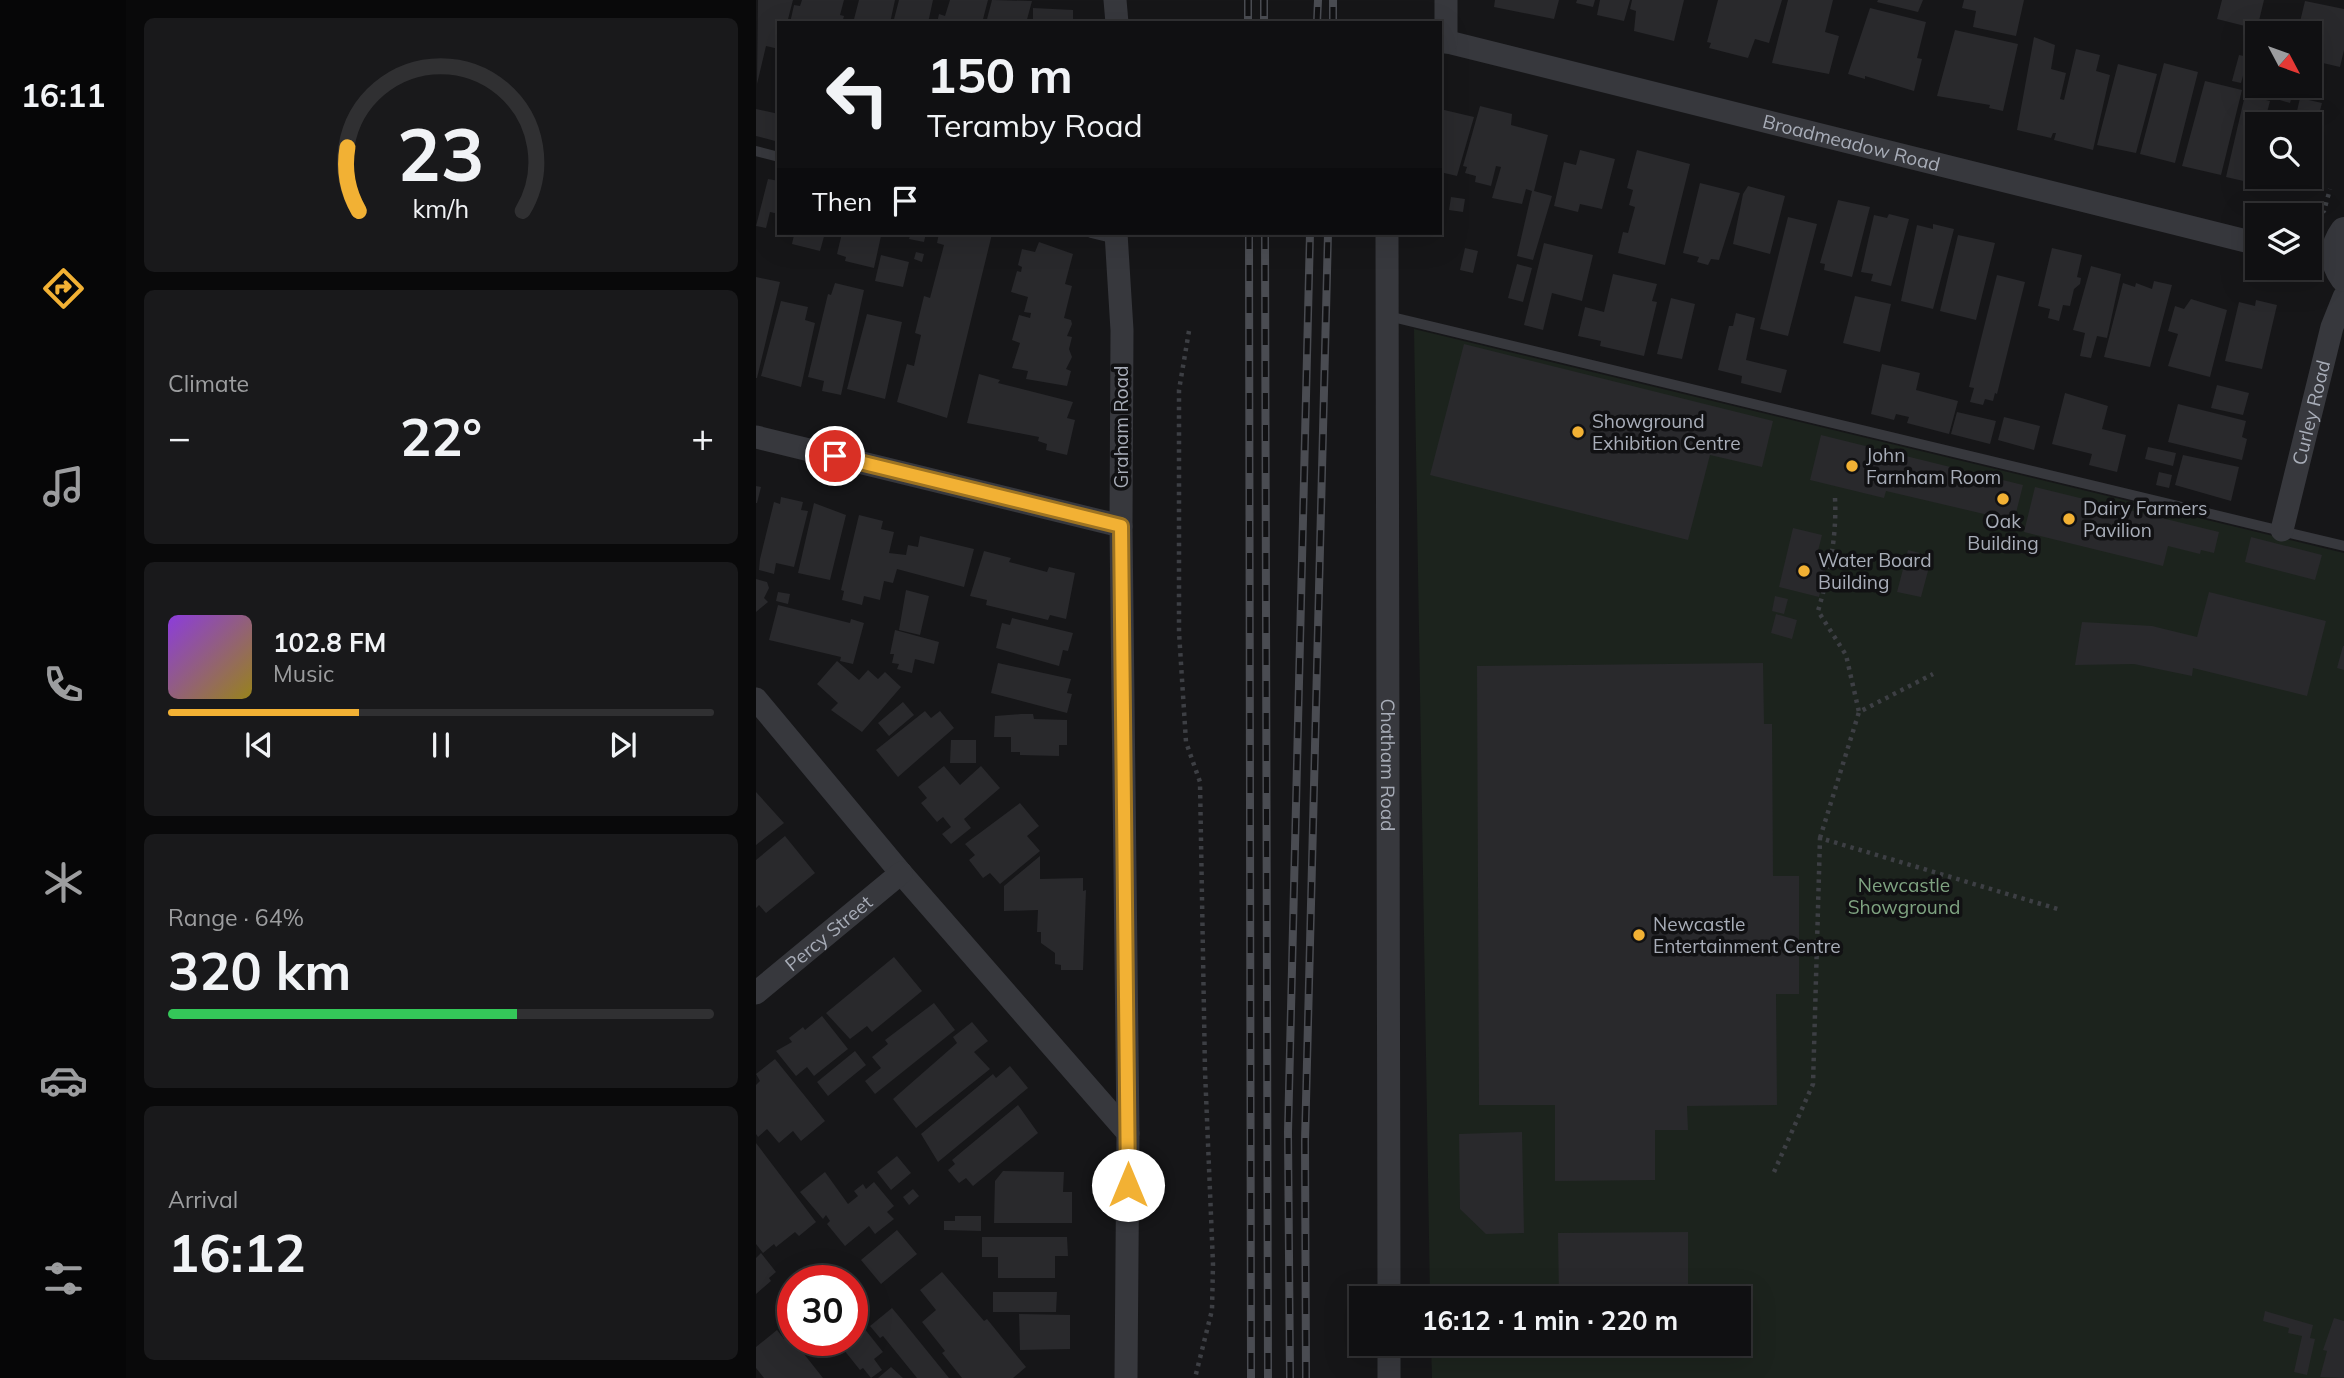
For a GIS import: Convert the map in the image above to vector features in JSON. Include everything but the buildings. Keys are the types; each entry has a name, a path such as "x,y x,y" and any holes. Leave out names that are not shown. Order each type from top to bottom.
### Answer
{"street":[{"path":"1115,0 1116,21"},
{"path":"1443,41 1446,0"},
{"name":"Broadmeadow Road","path":"1443,41 2245,241"},
{"path":"2330,264 2344,230"},
{"name":"Chatham Road","path":"1387,235 1389,1286"},
{"name":"Graham Road","path":"1116,236 1122,330 1121,526 1128,1133 1122,1374"},
{"name":"Curley Road","path":"2282,530 2332,327 2344,297"},
{"path":"756,437 1121,526"},
{"path":"756,699 901,873 1128,1133"},
{"name":"Percy Street","path":"756,993 901,873"},
{"path":"1389,1356 1389,1378"}],"lane":[{"path":"756,151 777,156"},
{"path":"1388,316 2344,546"}],"path":[{"path":"2322,212 2330,189"},
{"path":"1189,331 1179,390 1179,632 1186,742 1200,782 1205,1072 1213,1264 1212,1310 1195,1378"},
{"path":"1774,1171 1813,1084 1820,838 1859,712 1846,655 1818,611 1832,560 1836,530 1835,498"},
{"path":"1859,712 1933,674"},
{"path":"1820,838 2061,910"}],"green space":[{"name":"Newcastle Showground","path":"1414,329 2344,553 2344,1378 1432,1378 1431,1356 1751,1356 1751,1286 1430,1286"}],"railway":[{"path":"1248,0 1248,21"},
{"path":"1264,0 1264,21"},
{"path":"1317,21 1318,0"},
{"path":"1333,0 1333,21"},
{"path":"1249,235 1251,1378"},
{"path":"1265,235 1268,1378"},
{"path":"1290,1378 1288,1132 1310,235"},
{"path":"1306,1378 1305,1141 1328,235"}],"place":[{"name":"Showground Exhibition Centre","path":"1578,432"},
{"name":"John Farnham Room","path":"1852,466"},
{"name":"Oak Building","path":"2003,499"},
{"name":"Dairy Farmers Pavilion","path":"2069,519"},
{"name":"Water Board Building","path":"1804,571"},
{"name":"Newcastle Entertainment Centre","path":"1639,935"}],"route":[{"path":"835,456 1121,526 1128,1185"}]}
